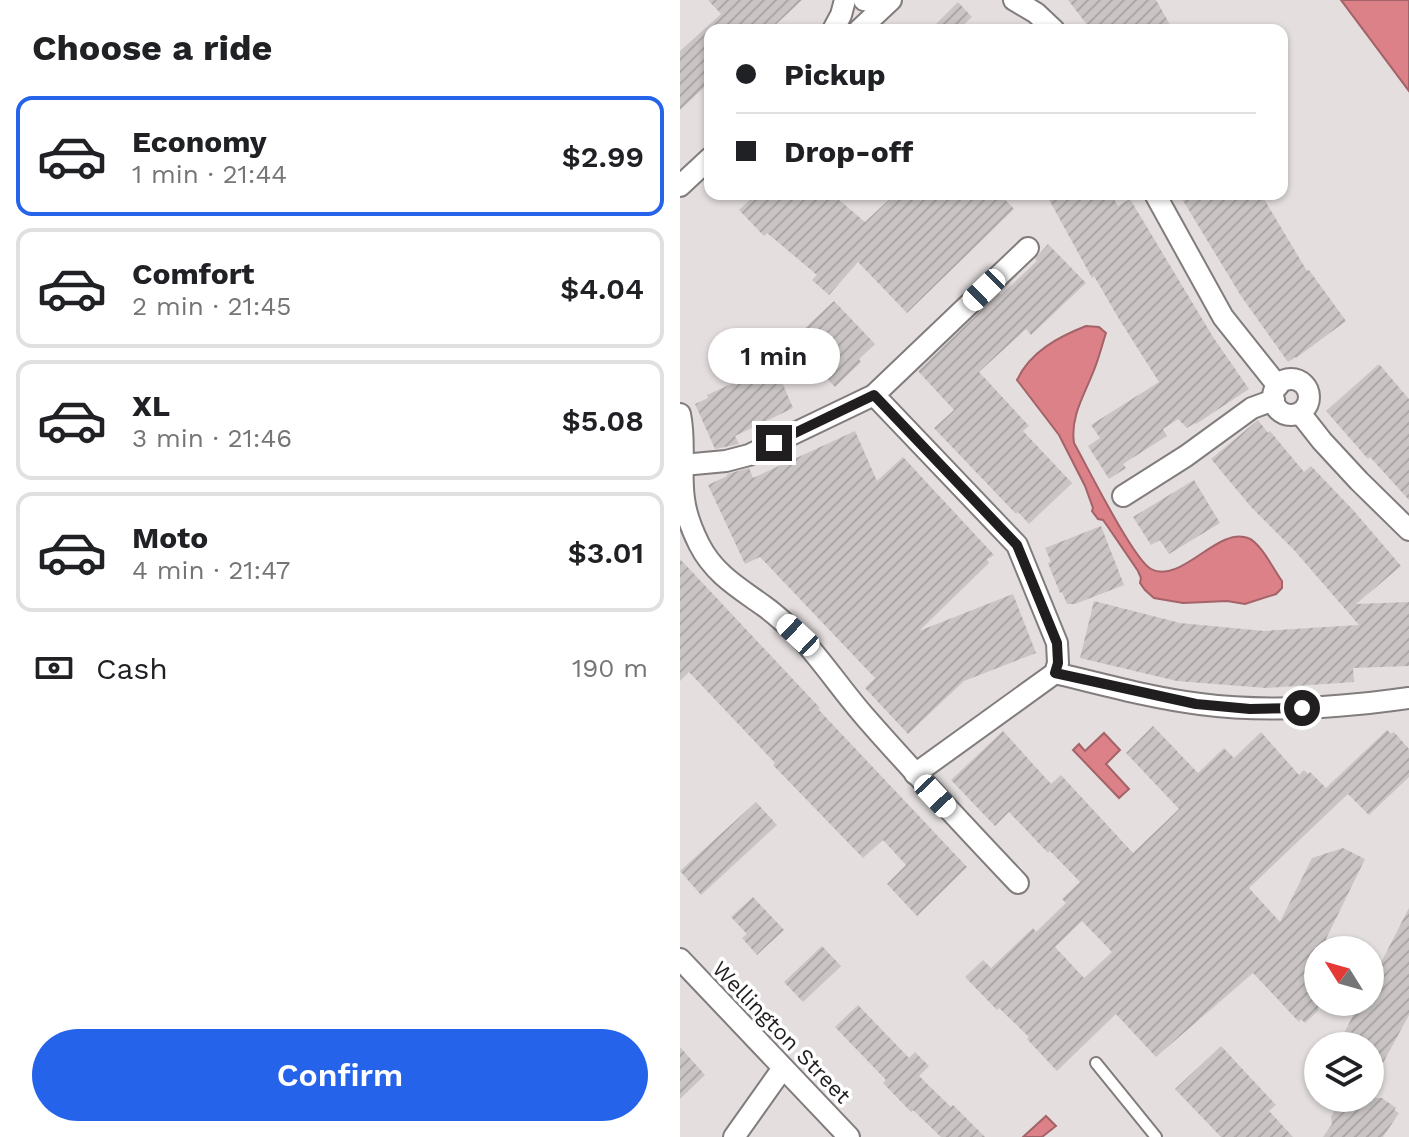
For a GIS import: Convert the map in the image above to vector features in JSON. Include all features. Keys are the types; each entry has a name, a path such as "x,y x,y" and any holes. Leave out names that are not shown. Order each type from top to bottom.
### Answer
{"street":[{"path":"836,24 845,0"},
{"path":"864,0 888,0"},
{"path":"865,24 888,0"},
{"path":"1014,0 1048,24"},
{"path":"680,186 704,164"},
{"path":"1123,496 1186,456 1276,393 1290,380 1305,386 1308,402 1300,413 1291,415 1276,406 1276,393 1223,317 1158,200"},
{"path":"683,465 726,461 749,455 874,395 1028,248"},
{"path":"874,395 1017,545 1057,643 1055,673 915,774"},
{"path":"1300,413 1359,481 1409,530"},
{"path":"680,414 684,497 688,515 712,565 729,582 798,635 915,774 1018,883"},
{"path":"1055,673 1170,700 1221,707 1278,709 1351,706 1409,698"},
{"name":"Wellington Street","path":"680,959 849,1137"},
{"path":"734,1137 783,1068"}],"lane":[{"path":"1096,1063 1156,1137"}],"shaded area":[{"path":"1341,0 1409,0 1409,91"},
{"path":"1086,326 1099,327 1106,333 1076,414 1074,443 1133,548 1151,569 1163,572 1187,563 1224,540 1248,538 1262,550 1282,581 1282,588 1276,594 1245,604 1227,601 1183,603 1154,598 1140,583 1138,571 1103,520 1092,511 1085,486 1059,435 1017,380 1037,354 1065,335"},
{"path":"1104,733 1120,750 1106,764 1129,789 1119,798 1073,750 1079,744 1085,751"},
{"path":"1046,1116 1056,1126 1042,1137 1023,1137"}],"building":[{"path":"708,0 802,0 776,24 710,24 721,14"},
{"path":"1068,0 1156,0 1170,24 1086,24"},
{"path":"958,2 972,17 964,24 936,24"},
{"path":"704,29 704,88 680,110 680,51"},
{"path":"750,200 839,200 865,222 889,200 1006,200 1014,209 907,313 858,262 829,295 812,280 817,275 767,233 764,236 739,210"},
{"path":"1049,200 1114,200 1118,206 1131,200 1213,337 1249,389 1187,428 1178,419 1163,429 1167,436 1123,464 1126,468 1109,479 1088,446 1100,438 1091,425 1159,382 1094,276 1092,278"},
{"path":"1183,200 1265,200 1307,271 1346,321 1288,362 1241,296"},
{"path":"1048,244 1086,283 1031,335 1026,329 979,372 1029,426 1023,431 1072,483 1029,524 934,428 954,410 918,371 1037,261 1035,259"},
{"path":"834,301 875,344 835,387 791,341"},
{"path":"1379,364 1409,399 1409,500 1326,411"},
{"path":"776,368 793,408 735,436 739,444 715,449 695,404 708,398 707,395 762,370 763,374"},
{"path":"1258,420 1304,472 1311,466 1401,566 1356,604 1409,602 1409,666 1353,668 1354,682 1266,688 1177,681 1080,658 1094,601 1180,623 1264,631 1359,625 1211,459"},
{"path":"855,431 877,481 903,457 994,555 919,631 1013,594 1036,653 964,681 908,734 865,688 875,678 760,557 745,564 708,485 727,474 749,468 753,478"},
{"path":"1194,480 1220,523 1169,554 1160,540 1151,545 1133,517"},
{"path":"1101,526 1124,585 1075,604 1067,604 1048,563 1051,562 1045,548"},
{"path":"680,559 967,867 917,916 887,884 906,865 883,840 863,858 689,672 680,681"},
{"path":"1153,726 1198,773 1224,748 1234,758 1261,732 1299,775 1304,770 1308,774 1310,772 1326,788 1387,730 1391,734 1394,732 1409,749 1409,777 1369,815 1348,794 1249,888 1280,922 1312,858 1343,848 1365,859 1327,936 1304,936 1304,1016 1313,1016 1305,1023 1301,1019 1299,1022 1253,973 1156,1057 1116,1014 1057,1071 1027,1039 1029,1037 965,977 983,960 991,968 1033,928 1036,932 1066,903 1062,899 1080,882 1009,812 995,826 951,780 1003,731 1051,784 1061,775 1133,853 1179,809 1126,753","holes":["1082,921 1112,952 1084,978 1055,947"]},
{"path":"756,802 777,825 701,895 680,871"},
{"path":"753,897 784,930 757,955 742,938 747,934 731,917"},
{"path":"1409,908 1409,1015 1384,1061 1384,1032 1345,1032 1353,1016 1384,1016 1384,957"},
{"path":"822,946 841,966 803,1002 784,982"},
{"path":"858,1005 909,1058 915,1052 929,1066 919,1076 985,1137 941,1137 883,1083 886,1080 835,1027"},
{"path":"1221,1046 1276,1105 1269,1111 1293,1137 1221,1137 1175,1089"},
{"path":"680,1047 705,1075 680,1099"},
{"path":"1384,1099 1399,1113 1383,1137 1323,1137 1332,1124 1334,1112 1384,1112"}],"route":[{"path":"774,443 874,395 1017,545 1057,643 1055,673 1196,704 1250,709 1302,708"}]}
